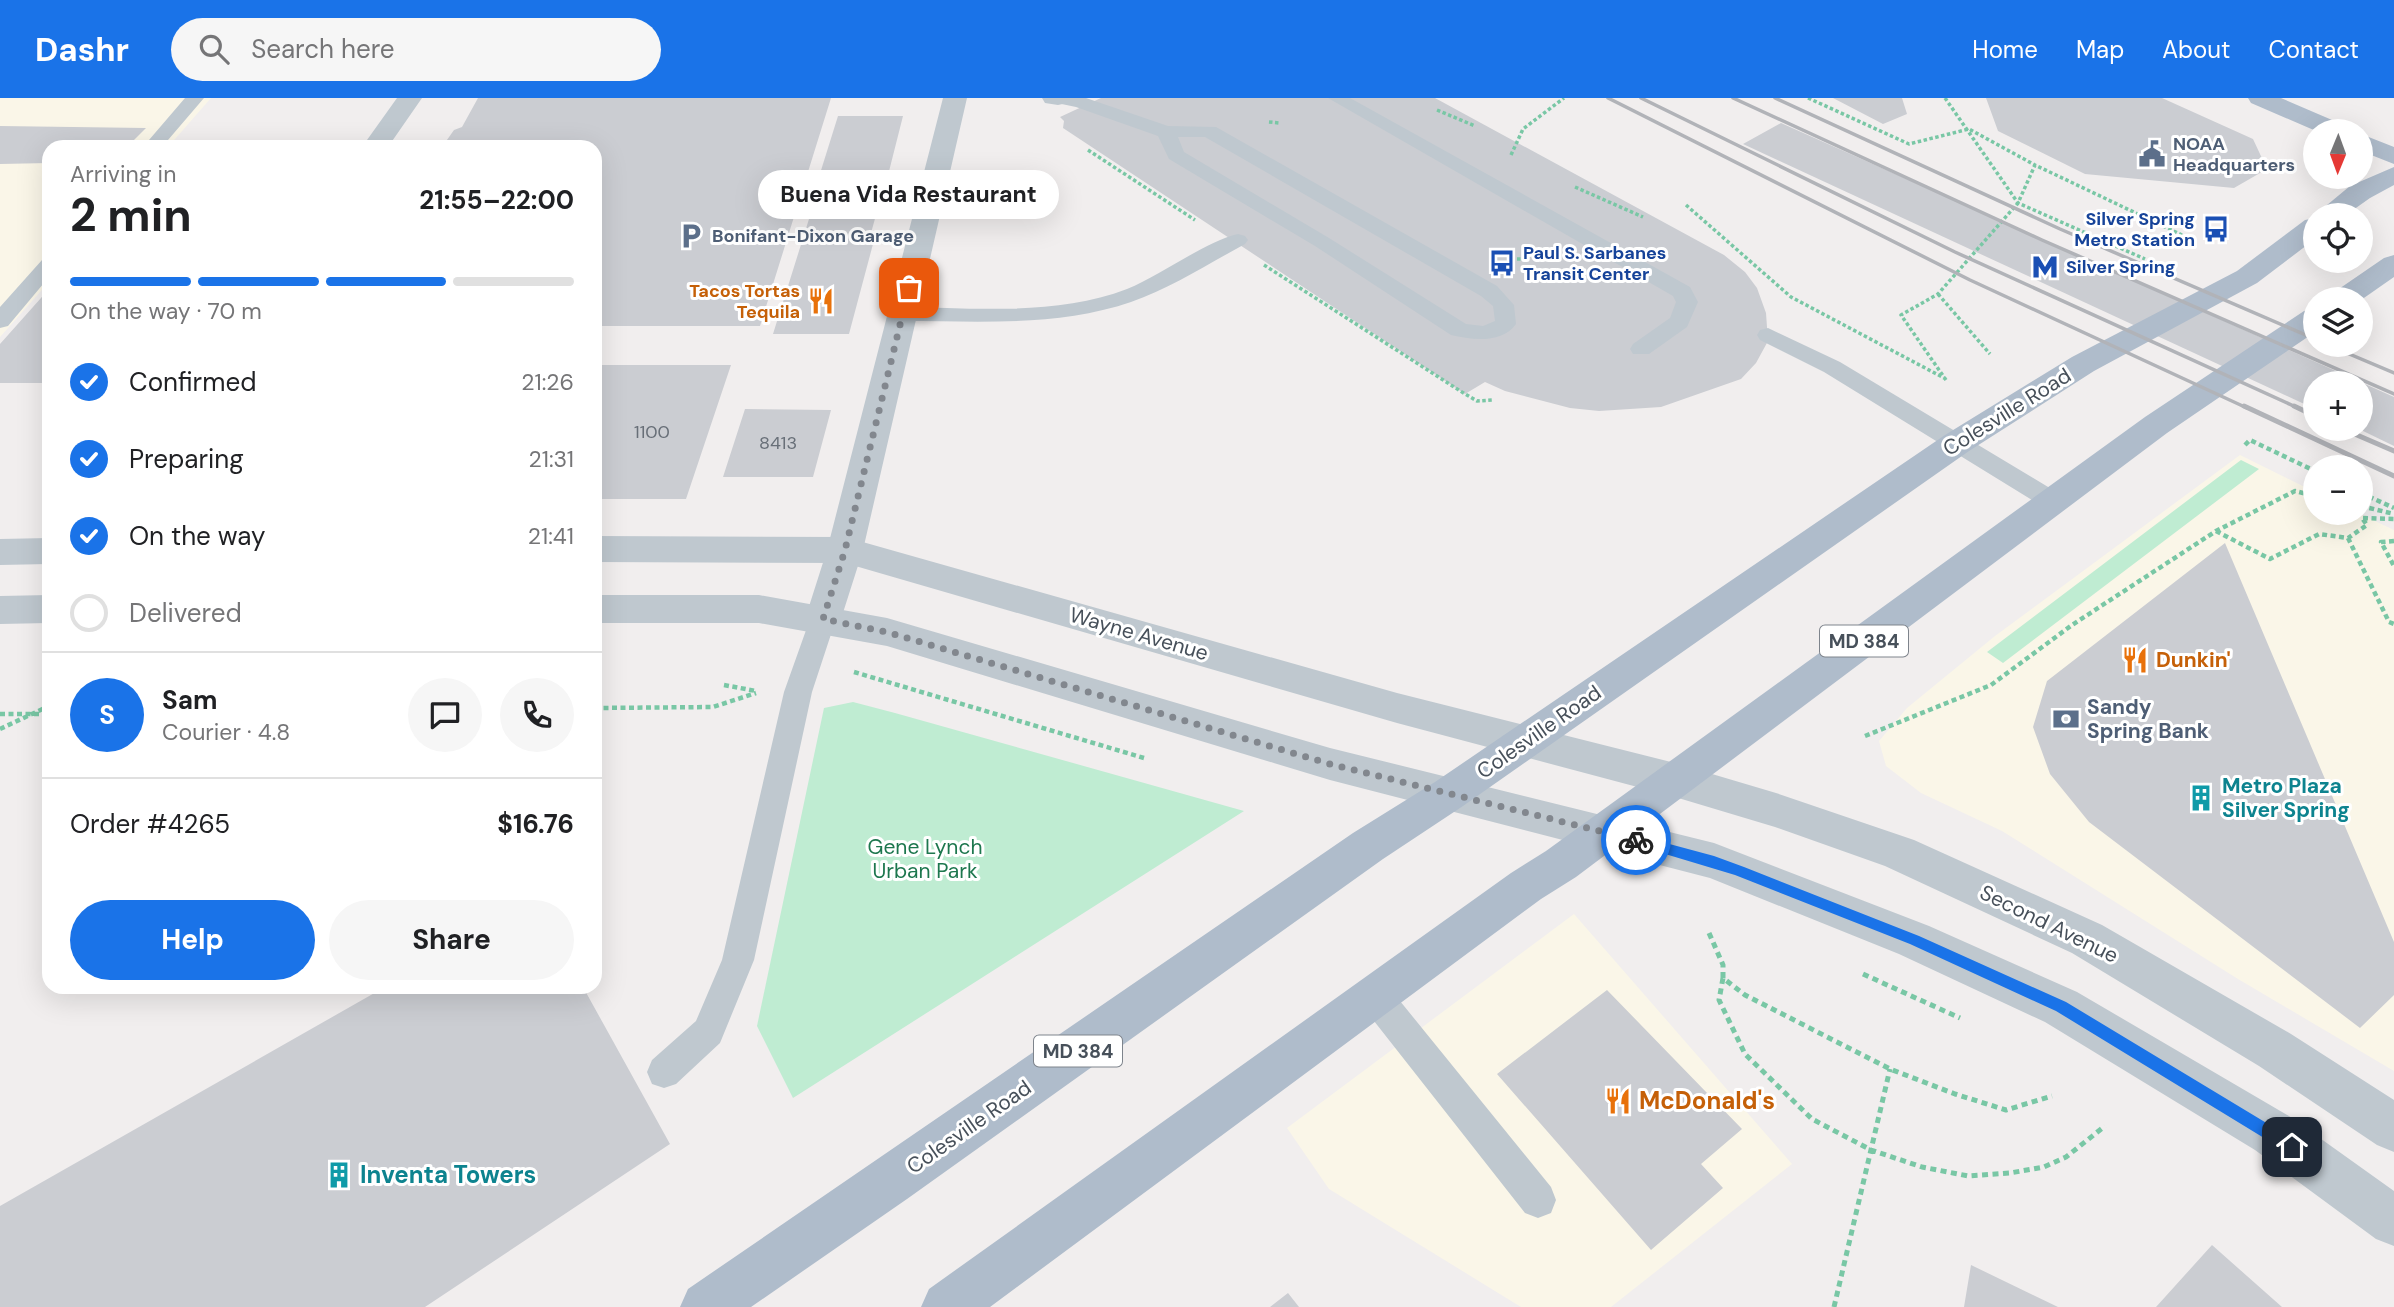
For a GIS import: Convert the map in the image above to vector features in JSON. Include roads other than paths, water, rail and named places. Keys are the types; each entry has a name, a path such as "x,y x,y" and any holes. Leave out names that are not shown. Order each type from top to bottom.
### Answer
{"main road":[{"path":"2260,98 2309,119"},
{"path":"2373,147 2394,156"},
{"path":"2345,203 2360,192 2394,175"},
{"name":"Colesville Road","path":"706,1307 890,1182 1368,846 1449,794 1956,443 2083,364 2248,277 2303,235"},
{"path":"2360,287 2394,264"},
{"name":"MD 384","path":"947,1307 1561,864 2156,425 2303,326"}],"street":[{"path":"379,140 410,98"},
{"path":"823,619 845,550 955,98"},
{"name":"Wayne Avenue","path":"602,549 845,550 1307,682 1675,780"},
{"path":"0,552 42,551"},
{"path":"0,610 42,609"},
{"path":"602,609 758,609 887,632 1330,764 1714,861 1914,940 2061,1007 2272,1133 2394,1221"},
{"name":"Second Avenue","path":"1675,780 1776,810 1899,853 2087,939 2275,1049 2394,1128"}],"lane":[{"path":"158,140 195,98"},
{"path":"1057,98 1080,102 1166,132 1209,131 1378,226 1503,301 1507,314 1505,324 1494,331 1477,334 1459,330 1322,242 1175,155 1166,132"},
{"path":"1337,98 1682,292 1687,302 1679,322 1641,349"},
{"path":"903,314 1043,313 1093,307 1126,297 1238,240"},
{"path":"0,321 42,272"},
{"path":"1768,335 1832,368 2054,502"},
{"path":"664,1073 708,1032 738,960 797,692 823,619"},
{"path":"1375,996 1538,1200"}],"railway":[{"path":"1608,98 1970,280 2247,408"},
{"path":"1641,98 1955,252 2298,408"},
{"path":"1733,98 2042,240 2394,394"},
{"path":"1775,98 2060,229 2303,334"},
{"path":"2356,357 2394,373"},
{"path":"2244,406 2394,476"},
{"path":"2294,406 2303,410"},
{"path":"2371,441 2394,451"}],"place":[{"name":"NOAA Headquarters","path":"2152,154"},
{"name":"Silver Spring Metro Station","path":"2216,229"},
{"name":"Bonifant-Dixon Garage","path":"691,236"},
{"name":"Paul S. Sarbanes Transit Center","path":"1502,263"},
{"name":"Silver Spring","path":"2045,267"},
{"name":"Buena Vida Restaurant","path":"909,288"},
{"name":"Tacos Tortas Tequila","path":"821,301"},
{"name":"Dunkin'","path":"2135,660"},
{"name":"Sandy Spring Bank","path":"2066,719"},
{"name":"Metro Plaza Silver Spring","path":"2201,798"},
{"name":"McDonald's","path":"1618,1101"},
{"name":"Inventa Towers","path":"339,1175"}],"park label":[{"name":"Gene Lynch Urban Park","path":"925,859"}]}
